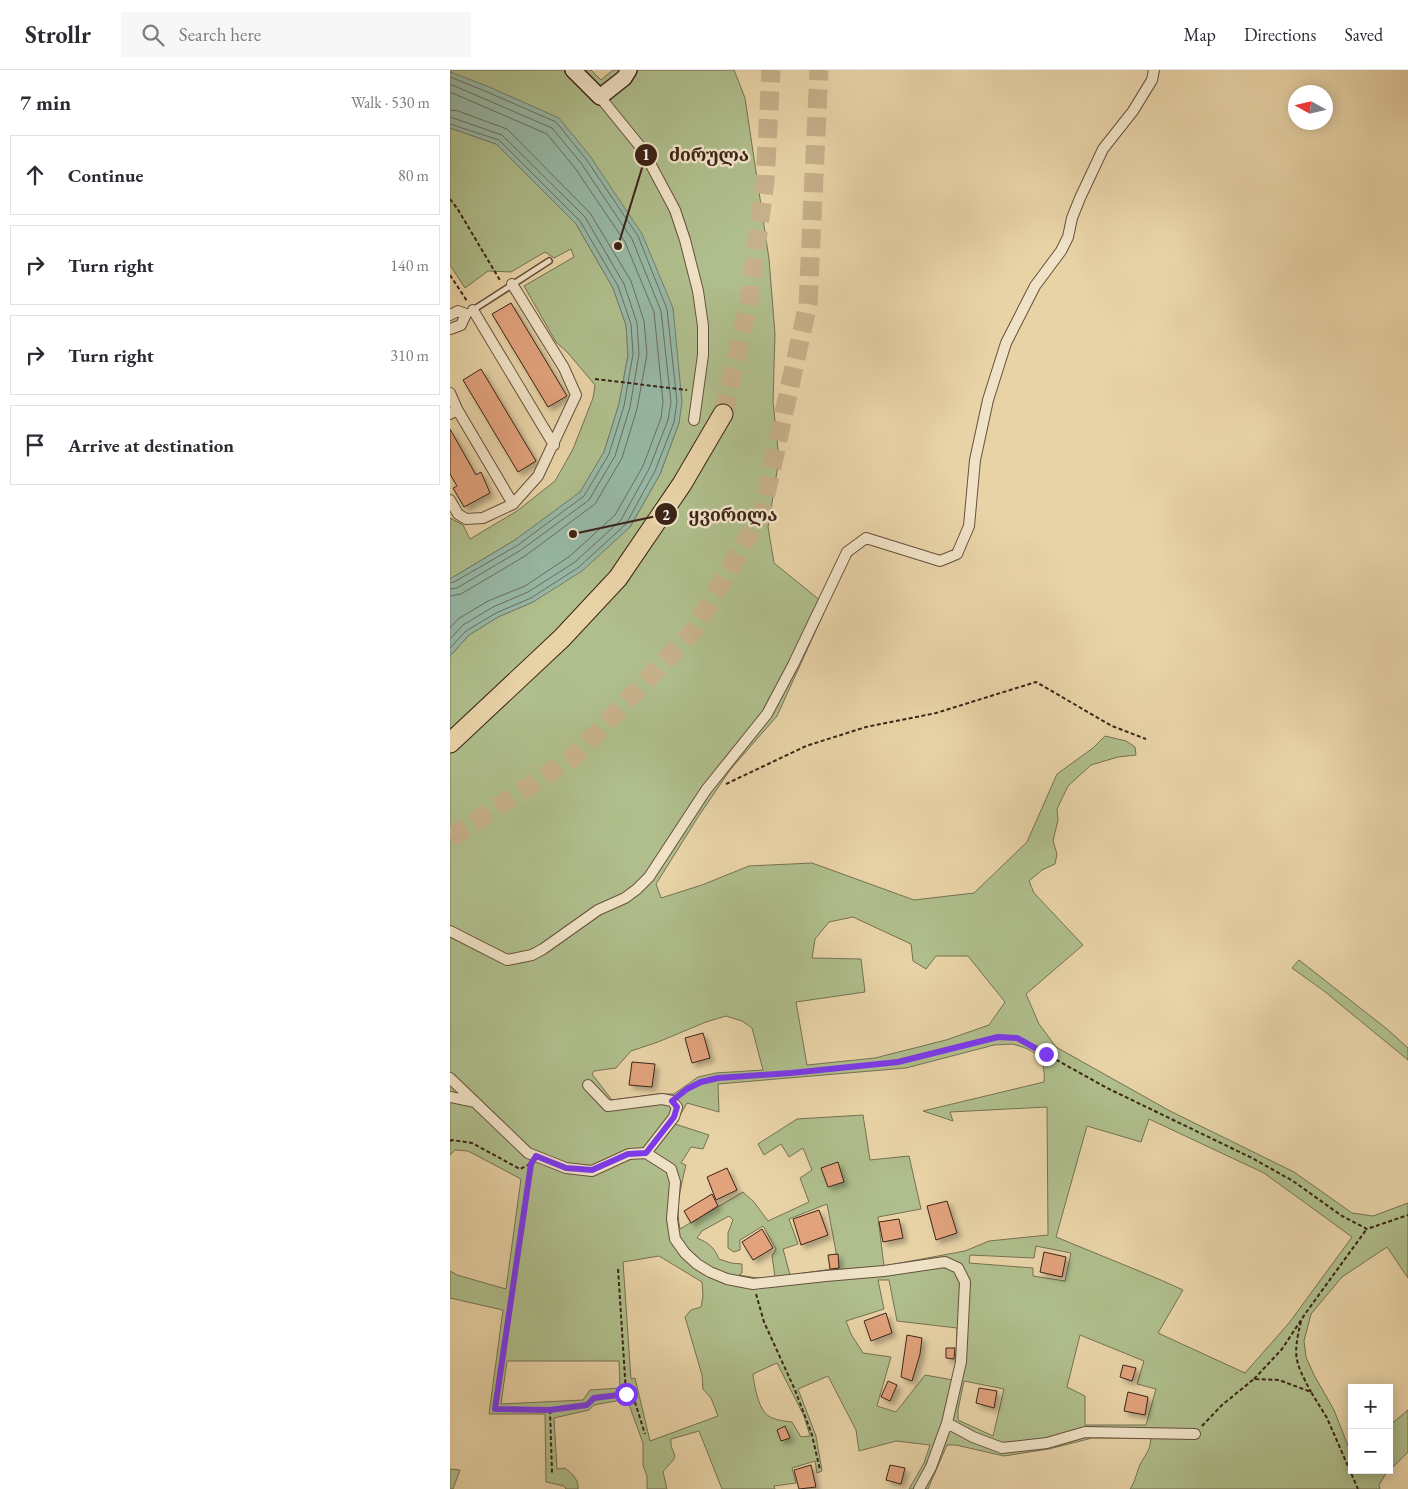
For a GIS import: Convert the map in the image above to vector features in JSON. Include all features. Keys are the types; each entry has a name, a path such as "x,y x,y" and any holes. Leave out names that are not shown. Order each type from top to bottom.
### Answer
{"highway":[{"path":"450,743 562,638 618,578 682,484 724,414"}],"street":[{"path":"573,70 600,96 643,150 675,210 698,291 703,326 703,355 694,420"},
{"path":"600,96 624,78 629,70"},
{"path":"450,931 507,960 532,955 543,950 598,910 625,898 649,877 706,790 767,714 793,665 847,552 866,538 940,562 957,554 969,526 975,460 988,400 1006,343 1035,286 1061,251 1068,237 1072,218 1103,149 1133,111 1152,80 1154,70"},
{"path":"450,501 458,514 466,518 482,518 513,504 538,476 576,395 564,368 508,286"},
{"path":"450,314 458,311 469,312"},
{"path":"469,312 554,445"},
{"path":"450,329 461,325 469,312"},
{"path":"450,393 454,411 513,504"},
{"path":"450,1078 528,1153 566,1168 592,1170 628,1154 646,1153 671,1169 675,1182 672,1219 675,1239 685,1253 710,1272 727,1279 753,1284 884,1271 945,1262 958,1268 965,1282 961,1362 947,1423 931,1467 919,1489"},
{"path":"588,1085 608,1106 662,1099 672,1101 677,1107 674,1117 646,1153"},
{"path":"450,1097 476,1103"},
{"path":"947,1423 973,1437 1002,1448 1046,1443 1085,1432 1195,1434"}],"lane":[{"path":"469,312 549,261"}],"path":[{"path":"450,199 508,286"},
{"path":"450,275 469,312"},
{"path":"596,379 699,392"},
{"path":"706,790 731,783 806,746 866,728 936,713 1036,682 1112,726 1146,739"},
{"path":"672,1101 687,1089 701,1082 718,1078 898,1062 998,1037 1017,1038 1107,1088 1252,1158 1293,1181 1342,1216 1367,1229"},
{"path":"450,1141 472,1143 520,1169 531,1164 495,1409 550,1410 587,1405 594,1398 626,1394 634,1399 644,1434"},
{"path":"1195,1434 1222,1404 1254,1380 1282,1349 1367,1229 1408,1215"},
{"path":"618,1268 626,1394"},
{"path":"753,1284 764,1322 795,1390 812,1435 820,1470"},
{"path":"1302,1319 1295,1346 1298,1366 1327,1418 1358,1489"},
{"path":"1254,1380 1279,1380 1311,1392"},
{"path":"550,1410 552,1472"}],"green space":[{"path":"450,70 591,70 601,80 613,70 734,70 745,98 769,259 775,334 773,402 779,459 768,527 774,563 827,606 777,716 730,770 656,884 661,898 702,885 749,866 812,863 914,900 974,893 1027,842 1057,774 1093,748 1105,736 1126,741 1135,747 1136,755 1118,757 1091,765 1068,786 1057,809 1058,820 1053,841 1057,854 1055,864 1042,870 1029,881 1034,893 1083,945 1026,994 1039,1024 1056,1047 1170,1111 1294,1172 1352,1213 1373,1216 1408,1203 1408,1278 1387,1247 1342,1277 1311,1314 1304,1341 1306,1357 1334,1410 1348,1446 1348,1474 1386,1474 1379,1485 1380,1489 1130,1489 1148,1451 1151,1438 1092,1438 1049,1449 1004,1456 956,1445 947,1445 928,1489 909,1489 924,1463 930,1445 896,1441 859,1451 856,1430 828,1376 798,1389 816,1436 822,1471 817,1473 815,1461 792,1468 796,1483 774,1486 775,1489 722,1489 699,1431 671,1439 671,1446 675,1456 663,1472 667,1489 647,1489 647,1476 643,1465 643,1443 627,1399 594,1405 589,1410 554,1418 557,1469 565,1468 574,1477 578,1485 578,1489 566,1489 564,1486 546,1482 545,1414 489,1414 503,1310 450,1298 450,1271 457,1275 506,1289 521,1179 468,1151 455,1150 450,1155 450,656 469,635 498,617 533,602 630,527 660,474 679,423 673,308","holes":["853,917 911,944 913,961 926,969 936,956 968,956 1005,1002 989,1025 946,1040 875,1058 807,1065 796,1002 865,992 861,959 812,958 815,939 829,922","726,1016 742,1021 752,1028 763,1070 716,1073 698,1077 674,1094 658,1094 612,1100 592,1074 594,1071 616,1068 631,1051","1012,1044 1033,1052 1041,1060 1044,1082 923,1111 953,1121 950,1112 1047,1107 1048,1235 989,1241 965,1251 884,1266 878,1217 921,1209 909,1156 870,1160 863,1115 797,1119 758,1144 764,1155 781,1144 789,1157 803,1148 812,1170 800,1178 809,1202 768,1221 754,1202 743,1192 680,1229 678,1205 686,1165 681,1163 691,1147 703,1149 709,1135 675,1124 687,1103 719,1112 718,1084 906,1068 994,1045","1149,1119 1264,1173 1352,1237 1289,1323 1245,1373 1158,1333 1183,1290 1056,1237 1087,1126 1141,1142","827,1204 839,1268 790,1275 783,1249 798,1244 789,1219","729,1216 733,1220 728,1233 728,1248 734,1252 740,1250 740,1240 763,1226 776,1249 772,1256 775,1277 757,1278 739,1275 742,1273 742,1264 719,1259 711,1246 697,1238 702,1231","1036,1246 1071,1253 1065,1281 1033,1276 1033,1268 969,1263 970,1255 1034,1258","659,1256 702,1282 703,1296 701,1307 691,1310 685,1317 702,1375 703,1389 711,1398 718,1416 650,1441 635,1378 631,1379 623,1262","878,1280 889,1280 897,1321 957,1328 956,1367 953,1380 925,1375 896,1412 877,1406 891,1357 863,1353 851,1334 846,1321 884,1309","1080,1335 1144,1361 1137,1384 1156,1389 1146,1425 1085,1425 1085,1396 1067,1387","507,1361 619,1361 620,1388 590,1390 583,1400 501,1404","777,1363 804,1416 810,1436 801,1437 792,1422 774,1419 765,1413 758,1400 753,1374","964,1381 1004,1389 993,1436 958,1420 958,1410"]},
{"path":"450,128 496,144 576,224 613,288 626,325 628,355 619,404 604,452 580,493 515,540 450,579 450,518 463,525 470,539 517,511 555,481 573,449 593,398 595,385 556,342 524,286 574,257 571,249 554,258 545,252 511,272 488,271 465,288 450,265"},
{"path":"1299,960 1387,1029 1408,1048 1408,1060 1324,991 1292,968"},
{"path":"1408,1410 1408,1452 1393,1467 1393,1423"},
{"path":"450,1469 460,1470 453,1489 450,1489"}],"water":[{"path":"450,72 559,118 590,156 642,234 673,308 682,402 679,423 660,474 630,527 582,571 533,602 498,617 469,635 450,656 450,579 515,540 580,492 604,452 619,404 628,355 626,325 613,288 576,224 496,144 450,128"}],"building":[{"path":"511,303 567,396 548,407 492,314"},
{"path":"481,369 536,461 518,472 463,380"},
{"path":"450,429 476,475 481,472 490,493 464,507 453,488 457,486 450,474"},
{"path":"703,1033 710,1058 692,1063 685,1038"},
{"path":"632,1062 655,1064 652,1087 629,1085"},
{"path":"838,1162 844,1182 828,1187 821,1168"},
{"path":"727,1168 737,1190 716,1200 707,1177"},
{"path":"712,1194 718,1206 691,1223 684,1211"},
{"path":"947,1201 957,1233 936,1240 927,1206"},
{"path":"819,1210 828,1235 801,1245 793,1219"},
{"path":"899,1219 903,1238 883,1242 879,1222"},
{"path":"762,1229 773,1248 753,1260 742,1242"},
{"path":"1044,1252 1066,1257 1062,1277 1040,1272"},
{"path":"838,1254 839,1268 830,1269 828,1255"},
{"path":"886,1313 892,1333 871,1341 864,1321"},
{"path":"907,1335 922,1338 920,1354 912,1381 901,1377"},
{"path":"946,1348 955,1348 954,1359 946,1358"},
{"path":"1123,1365 1136,1368 1132,1381 1120,1377"},
{"path":"888,1381 897,1385 890,1401 881,1397"},
{"path":"979,1388 997,1391 994,1408 976,1403"},
{"path":"1128,1392 1148,1397 1145,1415 1124,1411"},
{"path":"785,1426 790,1438 781,1441 777,1430"},
{"path":"811,1465 816,1487 799,1489 794,1470"},
{"path":"890,1465 905,1468 901,1484 886,1480"}],"tunnel":[{"path":"723,414 748,307 765,182 771,70"},
{"path":"450,838 575,756 695,629 762,512 808,304 819,70"}],"place":[{"name":"ძირულა","path":"618,246"},
{"name":"ყვირილა","path":"573,534"}],"route":[{"path":"626,1394 594,1398 587,1405 550,1410 495,1409 531,1164 536,1156 566,1168 592,1170 628,1154 646,1153 674,1117 677,1107 672,1101 687,1089 701,1082 718,1078 898,1062 998,1037 1017,1038 1046,1054"}]}
